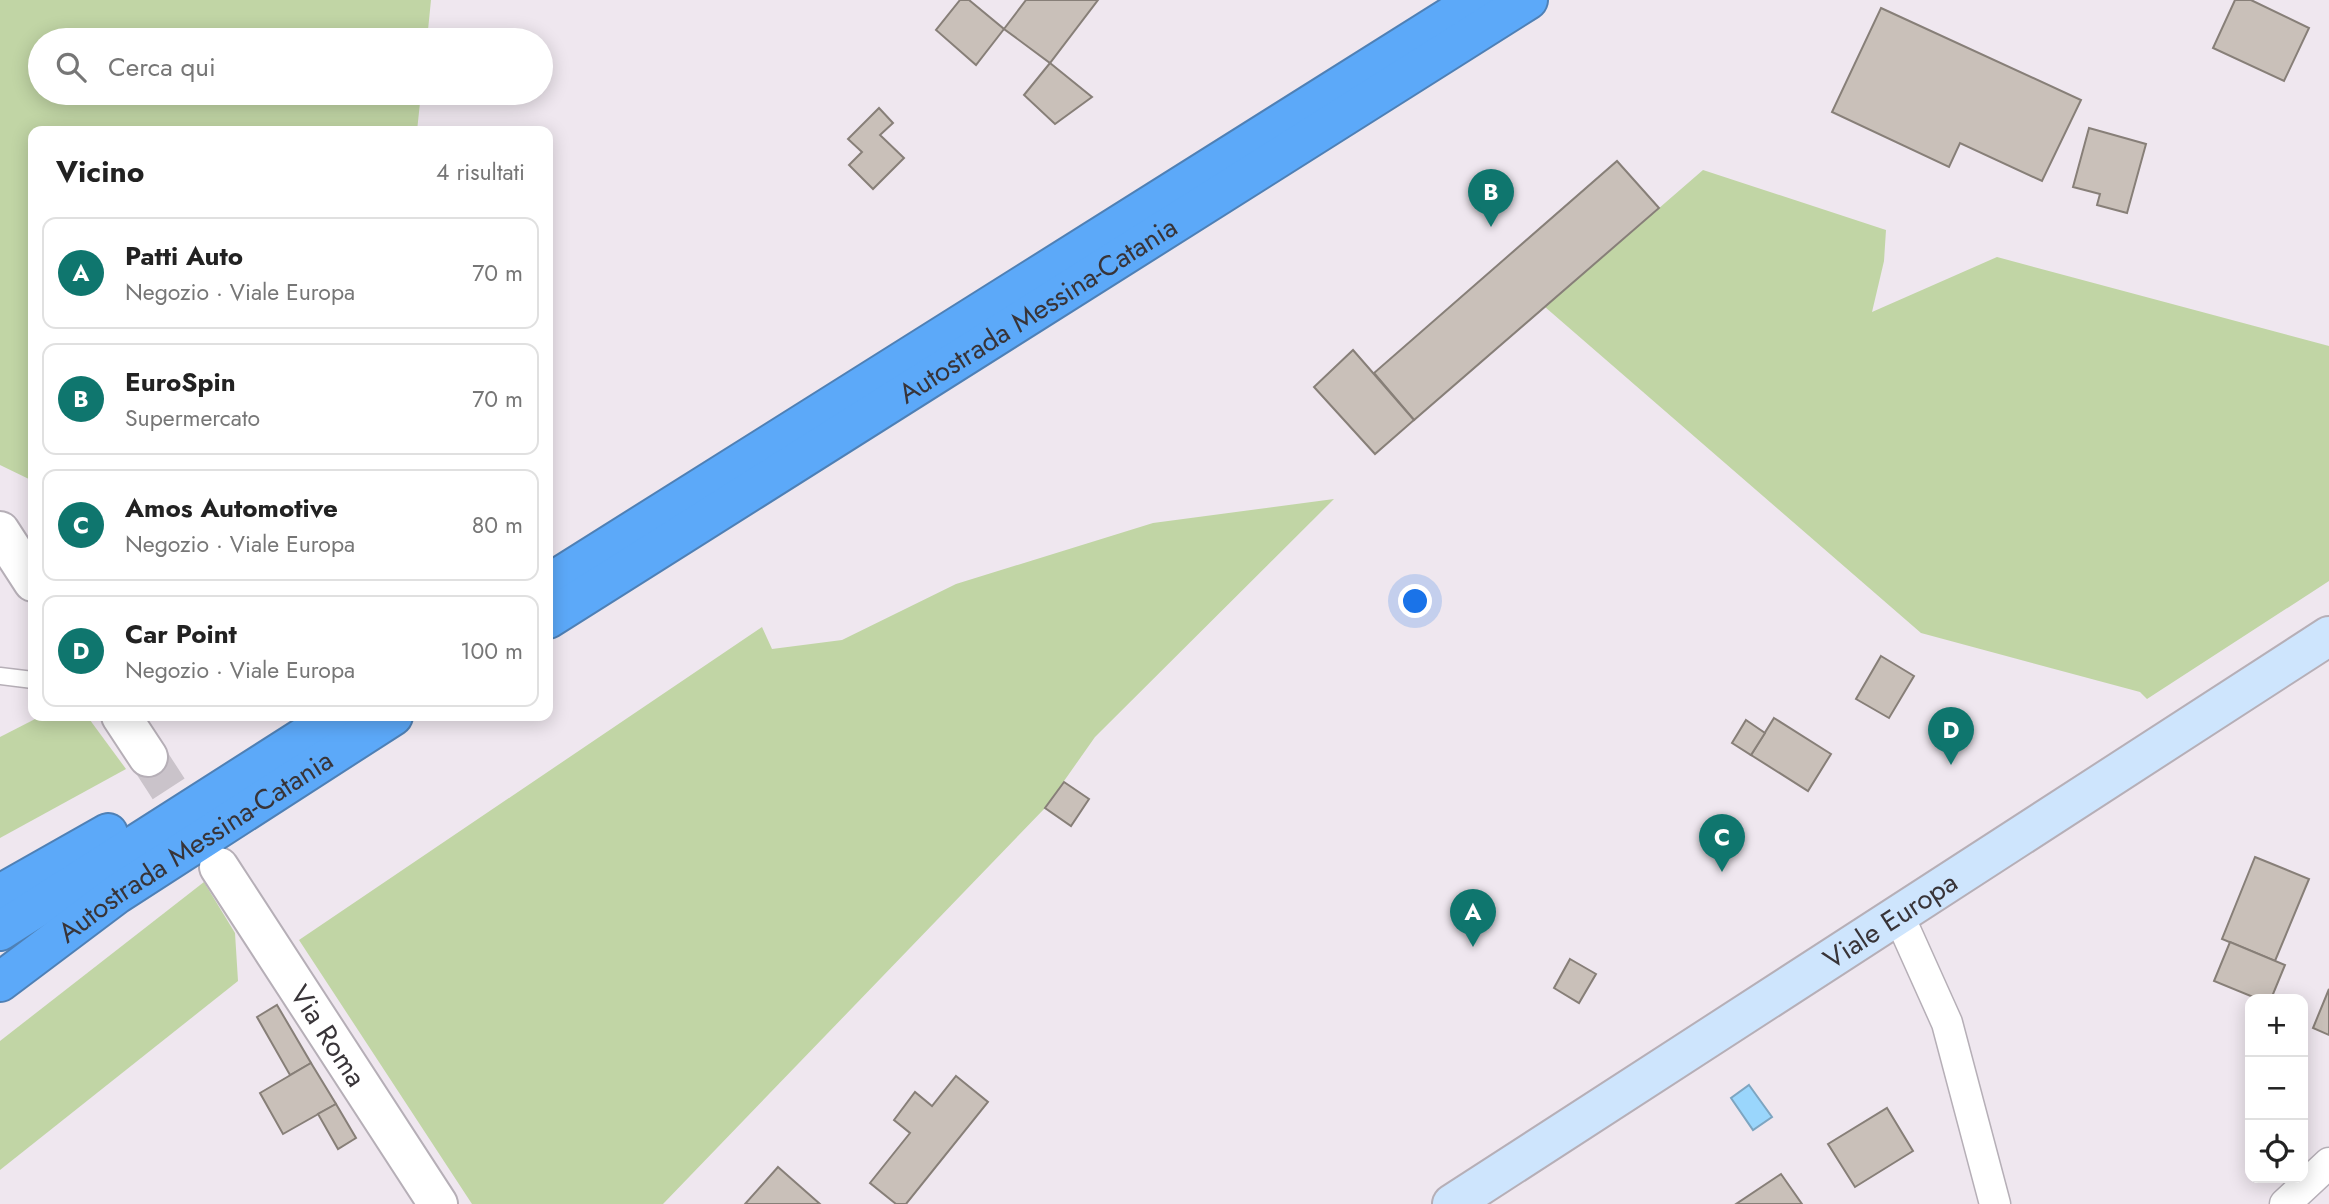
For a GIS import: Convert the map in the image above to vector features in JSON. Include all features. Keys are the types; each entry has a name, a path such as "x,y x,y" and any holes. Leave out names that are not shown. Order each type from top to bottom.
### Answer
{"highway":[{"name":"Autostrada Messina-Catania","path":"553,556 1135,193 1433,0"},
{"path":"553,581 1477,0"},
{"name":"Autostrada Messina-Catania","path":"553,616 1528,0"},
{"name":"Autostrada Messina-Catania","path":"0,894 90,844 288,721"},
{"path":"0,931 329,721"},
{"name":"Autostrada Messina-Catania","path":"0,982 117,894 385,721"},
{"path":"0,975 52,943"}],"main road":[{"name":"Viale Europa","path":"1452,1204 2329,636"}],"street":[{"path":"0,531 28,574"},
{"path":"124,721 148,757"},
{"name":"Via Roma","path":"219,867 438,1204"},
{"path":"1898,914 1947,1023 1995,1204"},
{"path":"2285,1204 2329,1163"}],"lane":[{"path":"0,676 28,679"}],"green space":[{"path":"0,0 431,0 428,28 28,28 28,105 420,105 418,126 28,126 28,479 0,465"},
{"path":"1703,170 1886,230 1884,261 1872,312 1997,257 2329,346 2329,581 2147,699 2140,692 1921,633 1545,307"},
{"path":"1334,499 1095,737 1045,808 663,1204 472,1204 299,940 762,627 772,649 842,640 956,584 1153,523"},
{"path":"31,721 91,721 126,769 0,838 0,737"},
{"path":"204,882 235,933 238,981 0,1170 0,1041"}],"water":[{"path":"1749,1085 1772,1117 1753,1130 1731,1098"}],"building":[{"path":"960,0 969,0 1004,29 976,65 936,30"},
{"path":"1026,0 1098,0 1050,63 1004,29"},
{"path":"2235,0 2251,0 2309,28 2284,81 2213,48"},
{"path":"1881,8 2081,100 2042,181 1960,143 1949,167 1832,112"},
{"path":"1050,63 1092,97 1055,124 1024,95"},
{"path":"879,108 893,123 880,135 904,158 873,189 849,165 862,152 848,139"},
{"path":"2089,128 2146,144 2127,213 2097,205 2100,194 2073,187"},
{"path":"1617,161 1659,208 1414,420 1374,373"},
{"path":"1353,350 1414,420 1375,454 1314,387"},
{"path":"1881,656 1914,676 1889,718 1856,699"},
{"path":"1774,718 1831,754 1808,791 1751,755"},
{"path":"1746,720 1765,733 1751,755 1732,743"},
{"path":"1064,782 1089,799 1071,826 1045,808"},
{"path":"2255,857 2309,879 2275,961 2222,939"},
{"path":"2230,942 2285,965 2273,994 2246,994 2214,981"},
{"path":"1570,959 1596,974 1579,1003 1554,988"},
{"path":"2329,989 2329,1035 2313,1028"},
{"path":"277,1005 311,1063 290,1075 257,1017"},
{"path":"311,1063 336,1104 283,1134 260,1093"},
{"path":"956,1076 988,1102 906,1204 896,1204 870,1183 910,1133 894,1120 915,1092 932,1106"},
{"path":"336,1104 356,1138 338,1149 318,1114"},
{"path":"1887,1108 1913,1151 1855,1187 1828,1144"},
{"path":"778,1167 820,1204 745,1204"},
{"path":"1781,1174 1802,1204 1736,1204"}],"tunnel":[{"path":"148,757 203,842"}],"place":[{"name":"EuroSpin","path":"1491,227"},
{"name":"Car Point","path":"1951,765"},
{"name":"Amos Automotive","path":"1722,872"},
{"name":"Patti Auto","path":"1473,947"}]}
